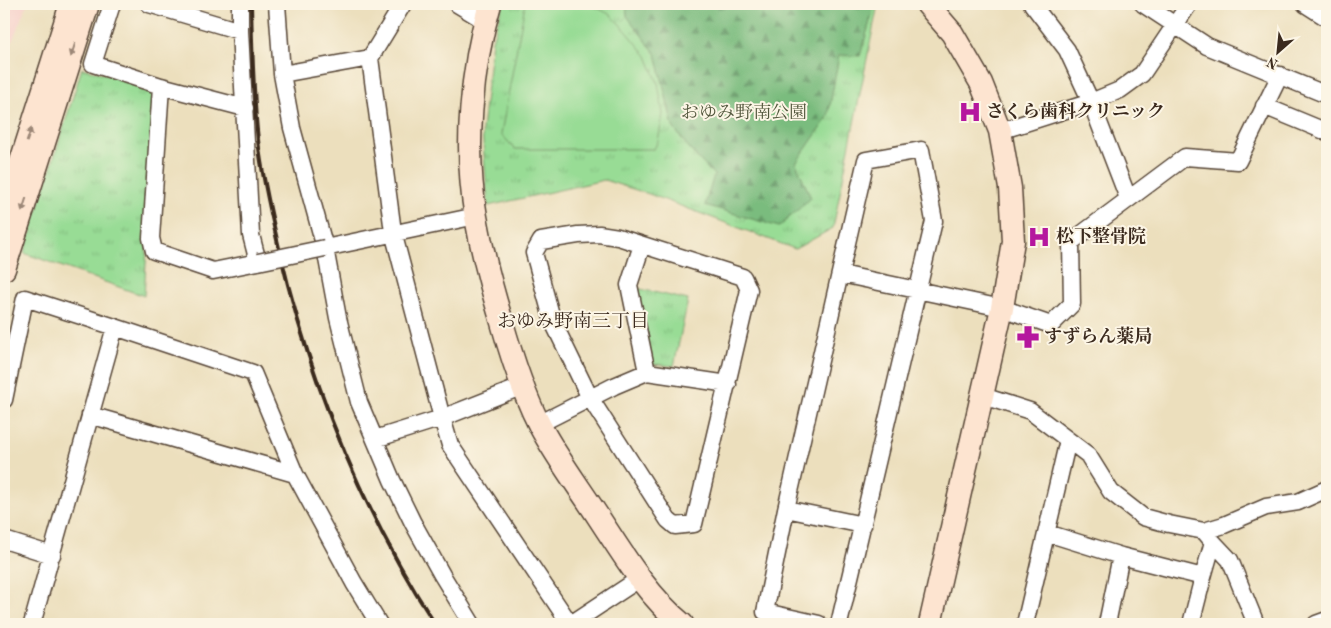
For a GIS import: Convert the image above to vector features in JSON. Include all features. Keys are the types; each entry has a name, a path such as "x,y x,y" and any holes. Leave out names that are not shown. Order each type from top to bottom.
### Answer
{"street":[{"path":"4,215 71,4"},
{"path":"4,269 88,4"},
{"path":"112,4 93,64 161,86 245,108"},
{"path":"149,4 240,31"},
{"path":"240,4 251,235 258,262"},
{"path":"277,4 282,74 292,128 325,248 338,318 359,402 392,480 413,523 472,624"},
{"path":"403,4 370,58 393,232 450,445 570,624 639,579"},
{"path":"457,4 488,12 479,52 471,116 472,173 476,216 491,283 507,340 539,424 554,450 639,579 670,614 682,624"},
{"path":"927,4 952,33 977,74 1000,132 1010,188 1012,241 1002,308 930,624"},
{"path":"1032,4 1067,50 1091,102 1128,198"},
{"path":"1143,4 1207,46 1327,95"},
{"path":"1000,132 1091,102 1120,90 1142,74 1189,4"},
{"path":"1305,4 1327,18"},
{"path":"282,74 370,58"},
{"path":"841,274 1002,308 1050,325 1072,304 1071,242 1128,198 1185,158 1238,161 1280,75"},
{"path":"161,86 151,238 154,251 213,271 476,216"},
{"path":"1264,106 1327,132"},
{"path":"819,624 765,612 786,509 866,160 922,150 934,221 839,624"},
{"path":"599,234 618,237 642,245 743,277 749,290 694,524 675,526 668,520 590,398 553,322 534,253 541,241 578,235 599,234"},
{"path":"642,245 629,285 647,372"},
{"path":"4,400 25,298 253,373 295,474 354,583 379,624"},
{"path":"32,624 115,327"},
{"path":"539,424 614,386 647,372 728,384"},
{"path":"375,439 442,418 524,386"},
{"path":"983,396 1030,411 1088,455 1111,492 1144,517 1209,536 1230,560 1256,624"},
{"path":"90,415 295,474"},
{"path":"1025,624 1068,440"},
{"path":"1191,624 1203,577 1209,536 1224,525 1266,507 1298,502 1327,489"},
{"path":"786,509 863,525"},
{"path":"1047,533 1121,556 1203,577"},
{"path":"4,540 52,555"},
{"path":"1107,624 1121,556"}],"shaded area":[{"path":"4,4 27,4 4,62"}],"green space":[{"name":"おゆみ野南公園","path":"503,4 880,4 877,9 833,228 795,249 649,194 604,180 488,206 482,130 492,40"},
{"path":"525,4 590,4 611,15 628,33 647,56 658,83 663,114 658,141 654,149 515,149 501,134"},
{"path":"626,4 875,4 860,56 839,55 828,117 796,163 811,198 779,227 705,205 714,175 692,152 673,127 656,54 627,16"},
{"path":"82,68 157,87 144,296 24,253"},
{"path":"636,288 688,300 674,366 652,364"}],"railway":[{"path":"251,4 255,106 262,166 278,244 305,344 340,441 361,488 383,535 435,624"}],"place":[{"name":"さくら歯科クリニック","path":"970,112"},
{"name":"松下整骨院","path":"1039,237"},
{"name":"すずらん薬局","path":"1028,337"}],"district":[{"name":"おゆみ野南三丁目","path":"573,322"}]}
